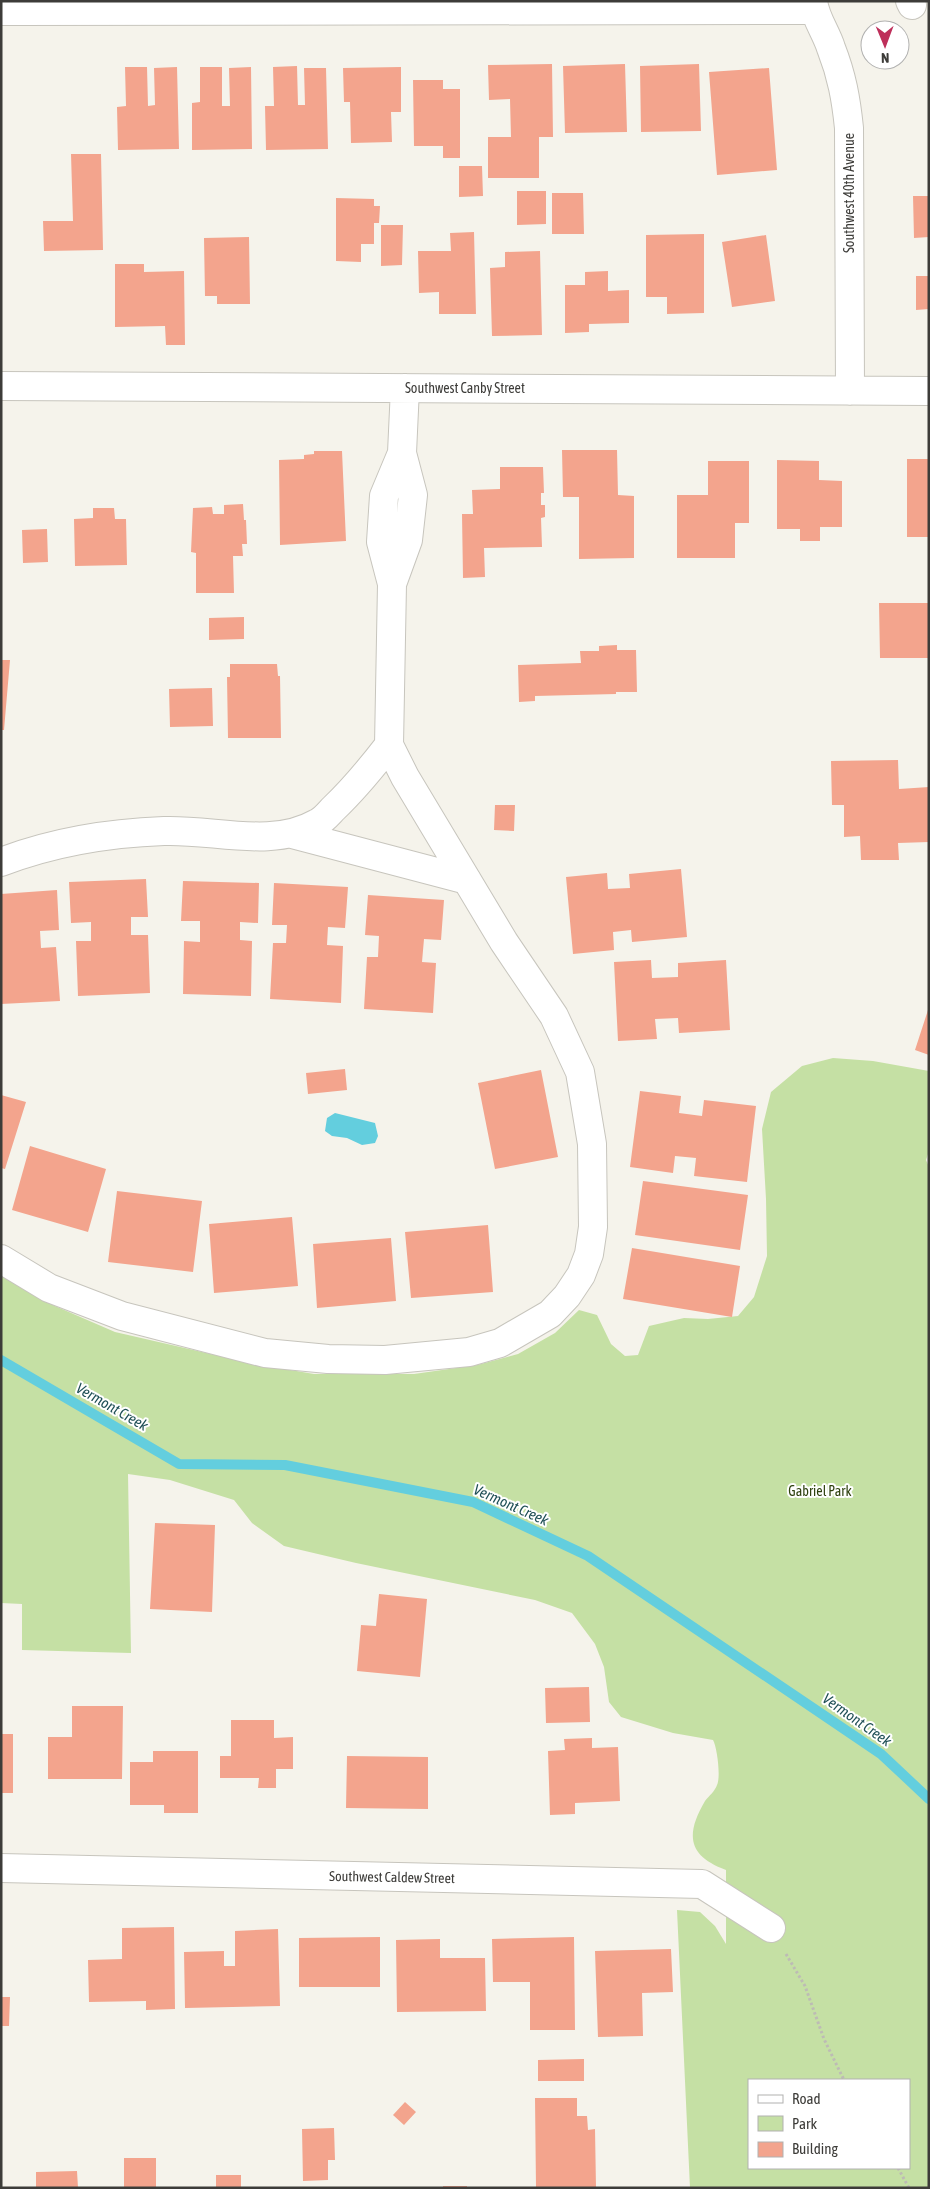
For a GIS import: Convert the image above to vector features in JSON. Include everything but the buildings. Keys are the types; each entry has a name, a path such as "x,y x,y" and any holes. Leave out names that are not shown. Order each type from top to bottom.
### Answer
{"street":[{"path":"1,10 813,6"},
{"name":"Southwest 40th Avenue","path":"813,6 828,40 844,87 849,128 850,391"},
{"name":"Southwest Canby Street","path":"1,386 929,391"},
{"path":"1,1259 49,1288 122,1316 265,1353 319,1358 385,1360 469,1352 500,1343 550,1314 567,1296 581,1275 589,1254 594,1227 592,1144 580,1072 554,1016 504,942 466,880 405,777 389,745 392,584 408,540 413,495 402,453 405,388"},
{"path":"292,834 319,822 353,790 389,745"},
{"path":"1,862 27,852 74,840 165,831 267,836 292,834 466,880"},
{"name":"Southwest Caldew Street","path":"1,1868 702,1884 771,1928"}],"path":[{"path":"771,1928 805,1986 824,2039 843,2079"},
{"path":"899,2169 909,2188"}],"green space":[{"name":"Gabriel Park","path":"833,1058 873,1061 929,1071 929,1151 926,1160 929,1167 929,2188 690,2188 677,1910 700,1912 715,1926 726,1944 726,1870 713,1864 697,1851 693,1834 694,1824 699,1813 717,1785 719,1769 716,1749 713,1740 673,1733 621,1717 609,1702 604,1667 595,1644 572,1613 535,1600 284,1546 252,1523 234,1500 170,1480 128,1474 131,1653 22,1650 22,1604 1,1603 1,1272 55,1306 115,1332 250,1363 314,1374 414,1374 477,1365 518,1354 555,1333 579,1310 597,1315 611,1344 625,1356 638,1355 649,1326 684,1318 708,1319 738,1316 754,1297 767,1256 762,1129 771,1092 802,1066"}],"water":[{"path":"335,1113 375,1123 378,1136 375,1143 362,1145 347,1138 332,1136 325,1131 327,1118"}],"waterway":[{"name":"Vermont Creek","path":"1,1360 179,1464 285,1465 473,1502 588,1556 881,1754 929,1799"}]}
